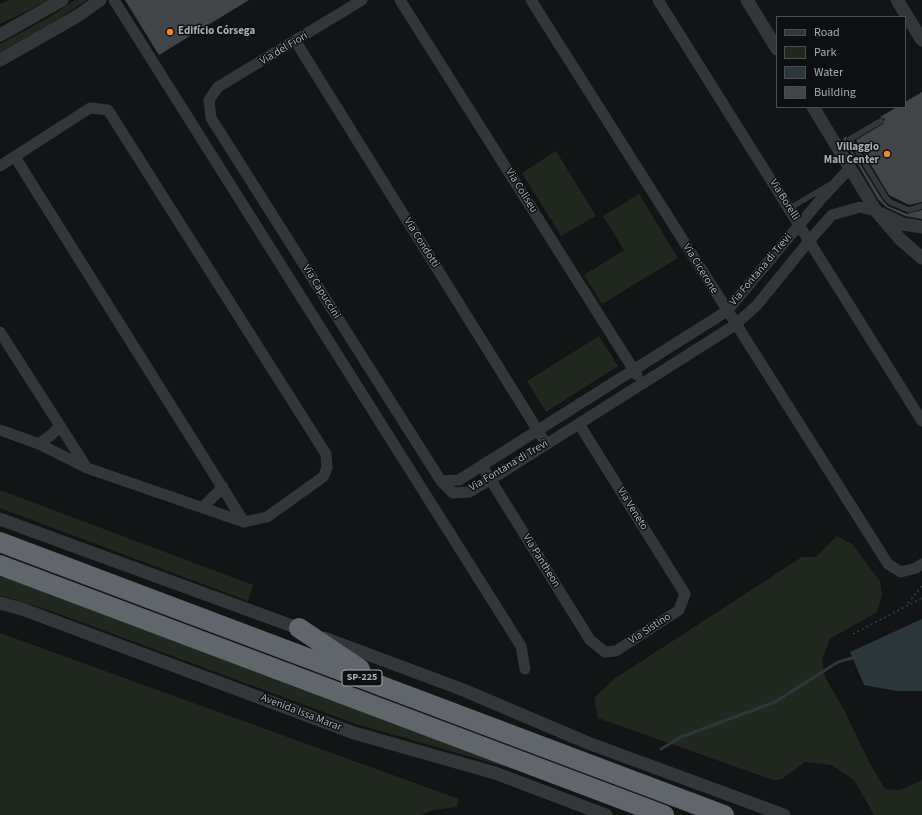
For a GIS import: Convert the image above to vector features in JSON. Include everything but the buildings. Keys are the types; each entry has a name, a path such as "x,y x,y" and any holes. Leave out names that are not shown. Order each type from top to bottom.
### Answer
{"highway":[{"name":"SP-225","path":"0,542 724,815"},
{"name":"SP-225","path":"0,565 664,815"},
{"path":"0,572 44,581"},
{"path":"299,628 390,689"}],"street":[{"path":"0,35 62,0"},
{"path":"0,60 78,15 100,0"},
{"path":"114,0 521,646 525,669"},
{"name":"Via del Fiori","path":"209,100 218,87 296,42 362,0"},
{"name":"Via Coliseu","path":"400,0 642,383"},
{"name":"Via Cicerone","path":"531,0 735,325 888,564 901,572 916,568 922,564"},
{"name":"Via Borelli","path":"658,0 790,208 799,225 922,421"},
{"path":"747,0 776,47"},
{"path":"897,0 922,40"},
{"name":"Via Condotti","path":"296,42 546,444"},
{"name":"Via Capuccini","path":"209,100 211,118 441,481"},
{"path":"0,166 90,108 108,110 326,454 327,468 323,477 268,517 244,522 87,468 39,444 0,430"},
{"path":"814,108 876,211 900,239 922,258"},
{"path":"15,157 244,522"},
{"name":"Via Fontana di Trevi","path":"441,481 459,480 727,311 850,167"},
{"name":"Via Fontana di Trevi","path":"441,481 453,492 469,492 490,480 735,325 757,305 809,240 832,215 860,207 876,211"},
{"path":"876,211 903,224 922,227"},
{"path":"0,332 87,468"},
{"name":"Via Veneto","path":"579,424 685,594"},
{"path":"39,444 51,436 60,426"},
{"name":"Via Pantheon","path":"482,466 590,640 605,652"},
{"path":"203,507 223,487"},
{"path":"0,519 461,689 588,743 784,815"},
{"name":"Via Sistino","path":"605,652 616,651 680,610 685,594"},
{"name":"Avenida Issa Marar","path":"0,603 22,609 354,733 495,773 606,815"}],"lane":[{"path":"881,121 850,139 890,202 909,210 922,206"},
{"path":"790,208 834,181 850,167 867,168"}],"path":[{"path":"907,605 922,586"},
{"path":"853,634 922,598"}],"green space":[{"path":"9,0 49,0 0,24 0,4"},
{"path":"75,0 87,0 50,24 0,52 0,44 48,18"},
{"path":"556,151 596,216 561,236 522,173"},
{"path":"639,194 678,258 602,304 584,275 624,250 603,216"},
{"path":"599,336 618,366 546,412 527,381"},
{"path":"0,490 253,585 248,601 0,508"},
{"path":"837,536 852,544 880,581 882,595 877,612 830,639 822,659 825,677 844,710 869,762 885,789 900,790 922,780 922,815 874,815 854,780 831,765 805,762 782,779 773,780 598,718 594,698 614,679 802,557 816,557"},
{"path":"0,576 516,770 356,724 51,611 0,595"},
{"path":"0,633 459,799 457,807 433,810 422,815 0,815"}],"water":[{"path":"922,619 922,691 897,691 864,685 850,652"}],"waterway":[{"path":"661,749 681,737 775,702 838,662 856,657"}],"place":[{"name":"Edifício Córsega","path":"170,32"},
{"name":"Villaggio Mall Center","path":"887,154"}]}
